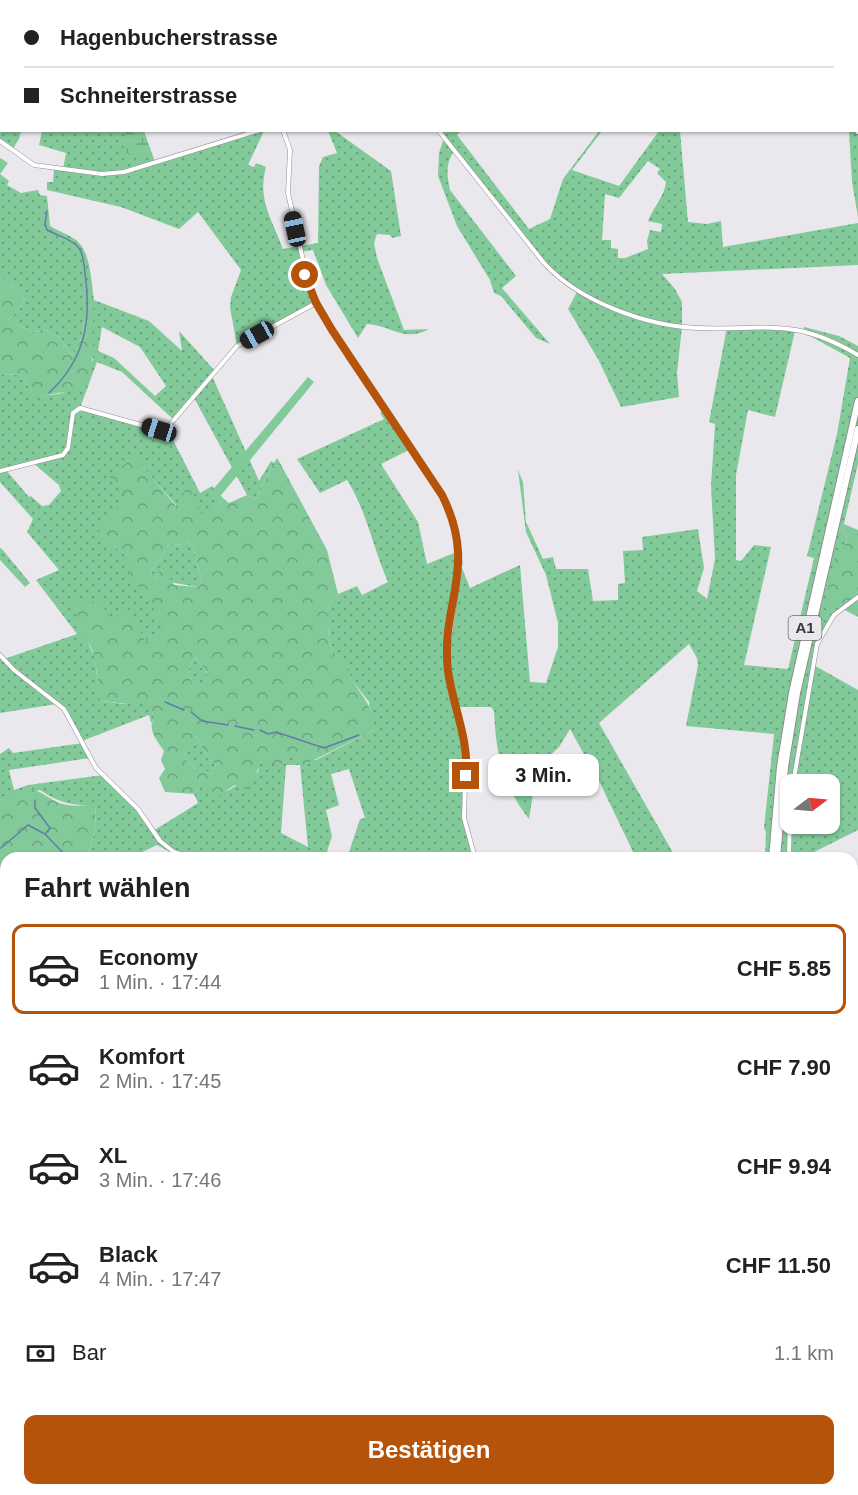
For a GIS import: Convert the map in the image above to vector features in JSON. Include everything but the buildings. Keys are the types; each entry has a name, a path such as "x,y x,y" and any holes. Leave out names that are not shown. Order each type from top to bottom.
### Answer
{"highway":[{"name":"A1","path":"773,852 780,767 792,693 858,401"},
{"name":"A1","path":"778,852 785,767 797,693 858,429"}],"street":[{"path":"0,141 34,165 108,174 124,172 254,132"},
{"path":"284,132 290,150 288,188 291,210 305,275 316,303 352,362 442,495 455,528 460,563 448,649 448,672 466,749 464,818 473,852"},
{"path":"440,132 544,263 562,280 579,290 615,309 660,324 700,328 788,327 820,335 858,355"},
{"path":"0,471 63,455 68,448 73,413 80,408 159,430 167,428 237,346 316,303"},
{"path":"795,774 817,644 827,623 842,607 858,597"},
{"path":"0,655 14,670 64,710 96,768 138,808 160,841 174,852"},
{"path":"789,852 790,834"}],"green space":[{"path":"0,132 21,132 12,150 0,141"},
{"path":"42,132 144,132 155,162 264,132 248,165 254,167 256,163 266,167 263,190 265,200 270,219 283,249 318,243 319,166 323,157 337,153 328,132 336,132 391,171 401,236 392,238 390,235 377,234 374,243 377,258 404,330 429,329 420,333 404,334 367,324 358,338 326,285 313,250 301,252 305,275 316,303 237,346 230,307 231,297 241,270 198,212 179,229 121,207 47,190 47,182 53,182 54,168 63,169 66,153 39,145"},
{"path":"125,132 144,132 152,155 123,153"},
{"path":"439,132 460,132 457,135 529,229 550,219 563,179 598,132 601,132 572,170 619,186 658,132 680,132 688,222 707,224 721,221 723,247 858,223 858,265 662,274 675,289 682,302 677,373 679,397 621,407 598,359 568,309 578,290 552,272 455,150 448,169 450,190 516,276 502,288 550,344 536,338 501,296 494,293 490,280 457,226 438,176 439,153 444,138","holes":["648,161 660,169 657,173 666,182 648,221 662,224 661,232 650,230 647,241 648,249 625,258 618,258 618,249 611,248 611,240 602,240 605,194 619,198"]},
{"path":"849,132 858,132 858,217 852,182"},
{"path":"0,158 8,163 0,174"},
{"path":"0,174 9,181 7,185 21,193 38,190 40,195 47,196 50,226 76,240 85,252 90,267 94,300 149,321 182,351 179,331 215,371 212,376 259,481 271,461 274,463 277,458 280,463 272,466 256,499 247,495 194,398 175,421 122,372 97,362 80,408 159,430 167,428 200,493 212,486 223,498 204,520 188,486 177,506 135,458 125,497 97,535 130,557 165,628 145,641 87,639 95,659 100,701 124,704 149,700 154,718 151,723 149,715 82,741 70,717 57,704 0,713 0,655 4,659 77,634 36,580 59,570 27,532 33,519 0,482 0,374 20,375 29,386 33,396 59,394 76,388 93,360 87,311 81,339 72,357 60,338 45,329 33,332 8,320 18,311 25,299 0,276","holes":["102,327 140,347 166,386 155,396 114,358 98,351","33,463 59,485 61,491 49,505 42,506 31,496 29,497 6,470"]},
{"path":"0,276 25,299 18,311 8,320 33,332 45,329 60,338 72,357 81,339 87,311 93,307 92,362 85,382 79,390 33,397 29,386 20,375 0,374"},
{"path":"727,327 803,330 804,327 839,336 858,346 858,464 842,532 846,533 847,540 842,551 841,608 821,633 812,664 858,690 858,830 814,852 765,852 764,828 774,734 686,726 698,665 697,658 689,644 599,723 673,852 633,852 601,785 570,729 559,747 537,768 529,819 512,794 502,768 494,711 491,707 458,707 466,749 464,818 473,852 349,852 360,819 365,818 349,769 331,774 339,805 326,810 332,836 327,852 170,852 157,845 142,852 89,852 95,828 96,805 66,803 40,790 0,800 0,754 9,748 13,753 83,743 90,758 9,770 14,790 28,785 103,775 134,804 153,831 198,803 194,794 199,787 208,787 209,797 229,790 258,772 259,764 282,764 290,757 316,760 374,730 369,702 350,678 349,670 332,648 328,606 338,594 357,586 362,595 388,582 365,517 347,480 320,493 297,459 384,419 380,413 385,410 411,449 381,464 418,522 427,564 459,551 460,563 470,588 520,565 530,682 546,683 558,647 558,623 546,575 526,532 518,470 523,482 526,522 543,559 553,557 556,569 588,569 593,601 618,600 618,584 625,583 623,551 643,550 642,537 698,529 704,568 697,591 707,599 715,559 711,486 715,424 709,422","holes":["795,331 812,337 850,358 837,434 807,556 814,558 788,669 744,665 771,547 754,545 741,561 736,560 736,475 748,410 775,417","286,765 300,765 308,847 281,833"]},
{"path":"308,377 314,382 218,499 210,493"},
{"path":"135,457 176,506 188,485 204,519 223,498 229,503 247,495 256,499 272,466 280,463 327,550 338,594 328,606 330,641 336,655 350,670 354,683 371,710 374,730 304,765 290,757 282,764 260,764 249,791 235,785 218,796 209,798 207,787 199,787 194,794 165,792 159,778 165,769 161,760 164,751 152,731 154,718 149,701 137,705 100,701 94,655 86,639 80,634 74,601 101,602 110,619 130,609 145,641 164,628 151,604 125,567 130,557 96,535 125,497 109,476","holes":["188,542 193,547 202,581 198,587 174,585 165,569 158,572 156,579 151,572 170,543 178,545","196,658 208,673 204,683 194,687 190,679 190,665","196,736 207,757 216,765 212,774 204,770 196,770 185,759 187,746"]},
{"path":"844,524 858,530 858,617 841,608 832,607 826,597 836,553 842,551 847,540 846,533 842,532"},
{"path":"188,542 193,547 202,581 198,587 157,580 151,572 170,543 178,545"},
{"path":"0,548 30,583 25,587 0,560"},
{"path":"196,658 208,673 204,684 193,687 188,672"},
{"path":"196,736 207,757 216,765 212,774 204,770 196,770 185,759 187,746"},
{"path":"27,788 66,805 96,804 95,828 89,852 0,852 0,800"}],"waterway":[{"path":"47,211 45,224 47,230 71,241 78,247 84,263 87,291 86,324 78,354 61,380 49,393"},
{"path":"165,702 184,710"},
{"path":"191,712 202,721 228,725"},
{"path":"235,726 254,730"},
{"path":"260,730 268,734 276,732 324,748 359,735"},
{"path":"35,800 35,808 50,828 46,833"},
{"path":"1,848 28,825 45,834 62,852"}],"route":[{"path":"305,275 316,303 348,357 442,495 454,521 460,563 450,626 448,672 463,728 467,762 466,776"}]}
